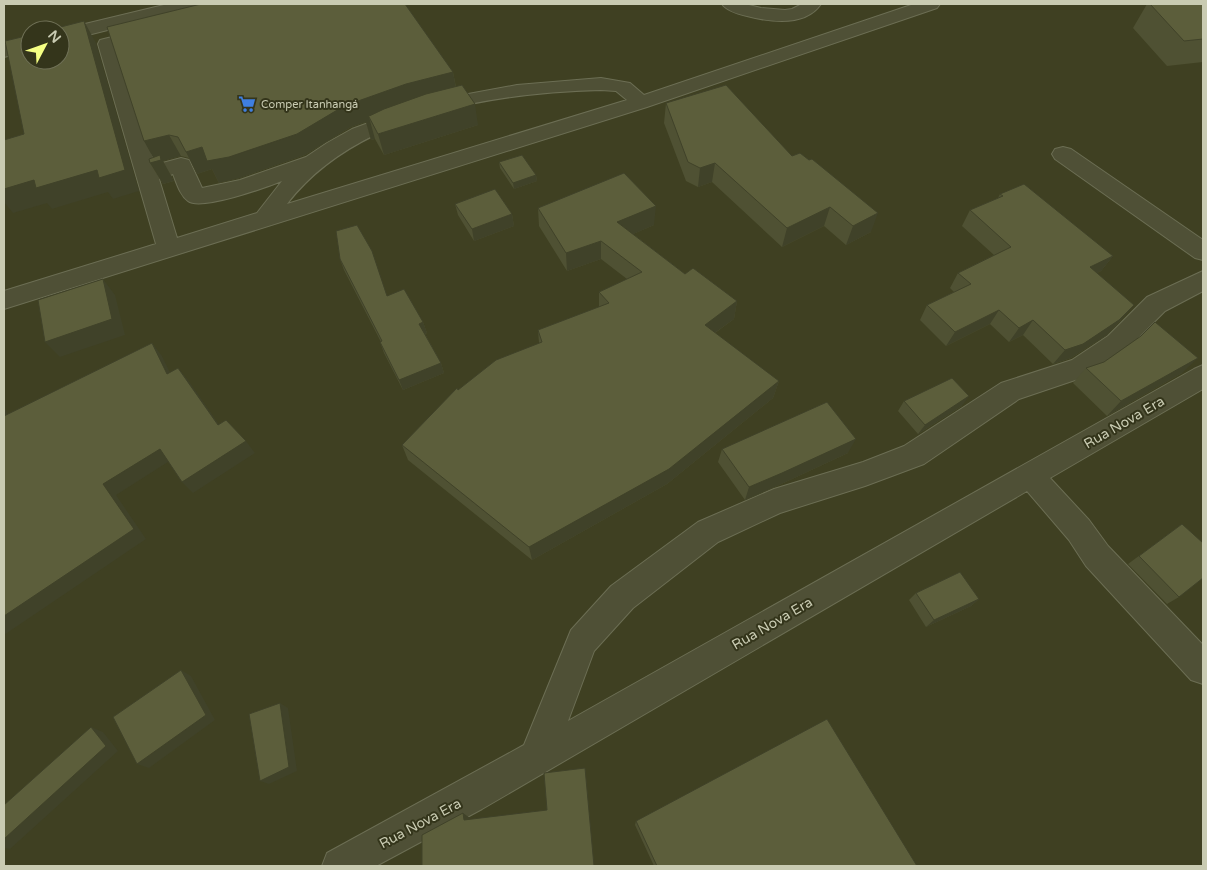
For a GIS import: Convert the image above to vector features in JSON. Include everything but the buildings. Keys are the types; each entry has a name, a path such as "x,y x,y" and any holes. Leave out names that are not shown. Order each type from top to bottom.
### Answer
{"street":[{"path":"70,34 189,4"},
{"path":"731,4 742,10 765,14 790,15 808,8 812,4"},
{"path":"4,300 640,102 931,4"},
{"path":"163,30 107,44 169,248"},
{"path":"4,51 20,47"},
{"path":"266,218 281,194 302,172 332,149 365,130 450,104 504,93 565,86 602,84 623,87 640,102"},
{"path":"1063,154 1203,252"},
{"path":"146,175 181,165 189,188 197,197 244,187 321,157"},
{"path":"537,757 582,641 622,597 708,532 774,502 865,474 914,455 1010,390 1081,368 1117,343 1156,304 1203,280"},
{"name":"Rua Nova Era","path":"340,866 469,796 1203,376"},
{"path":"1030,475 1079,530 1097,556 1203,668"}],"place":[{"name":"Comper Itanhangá","path":"247,104"}]}
